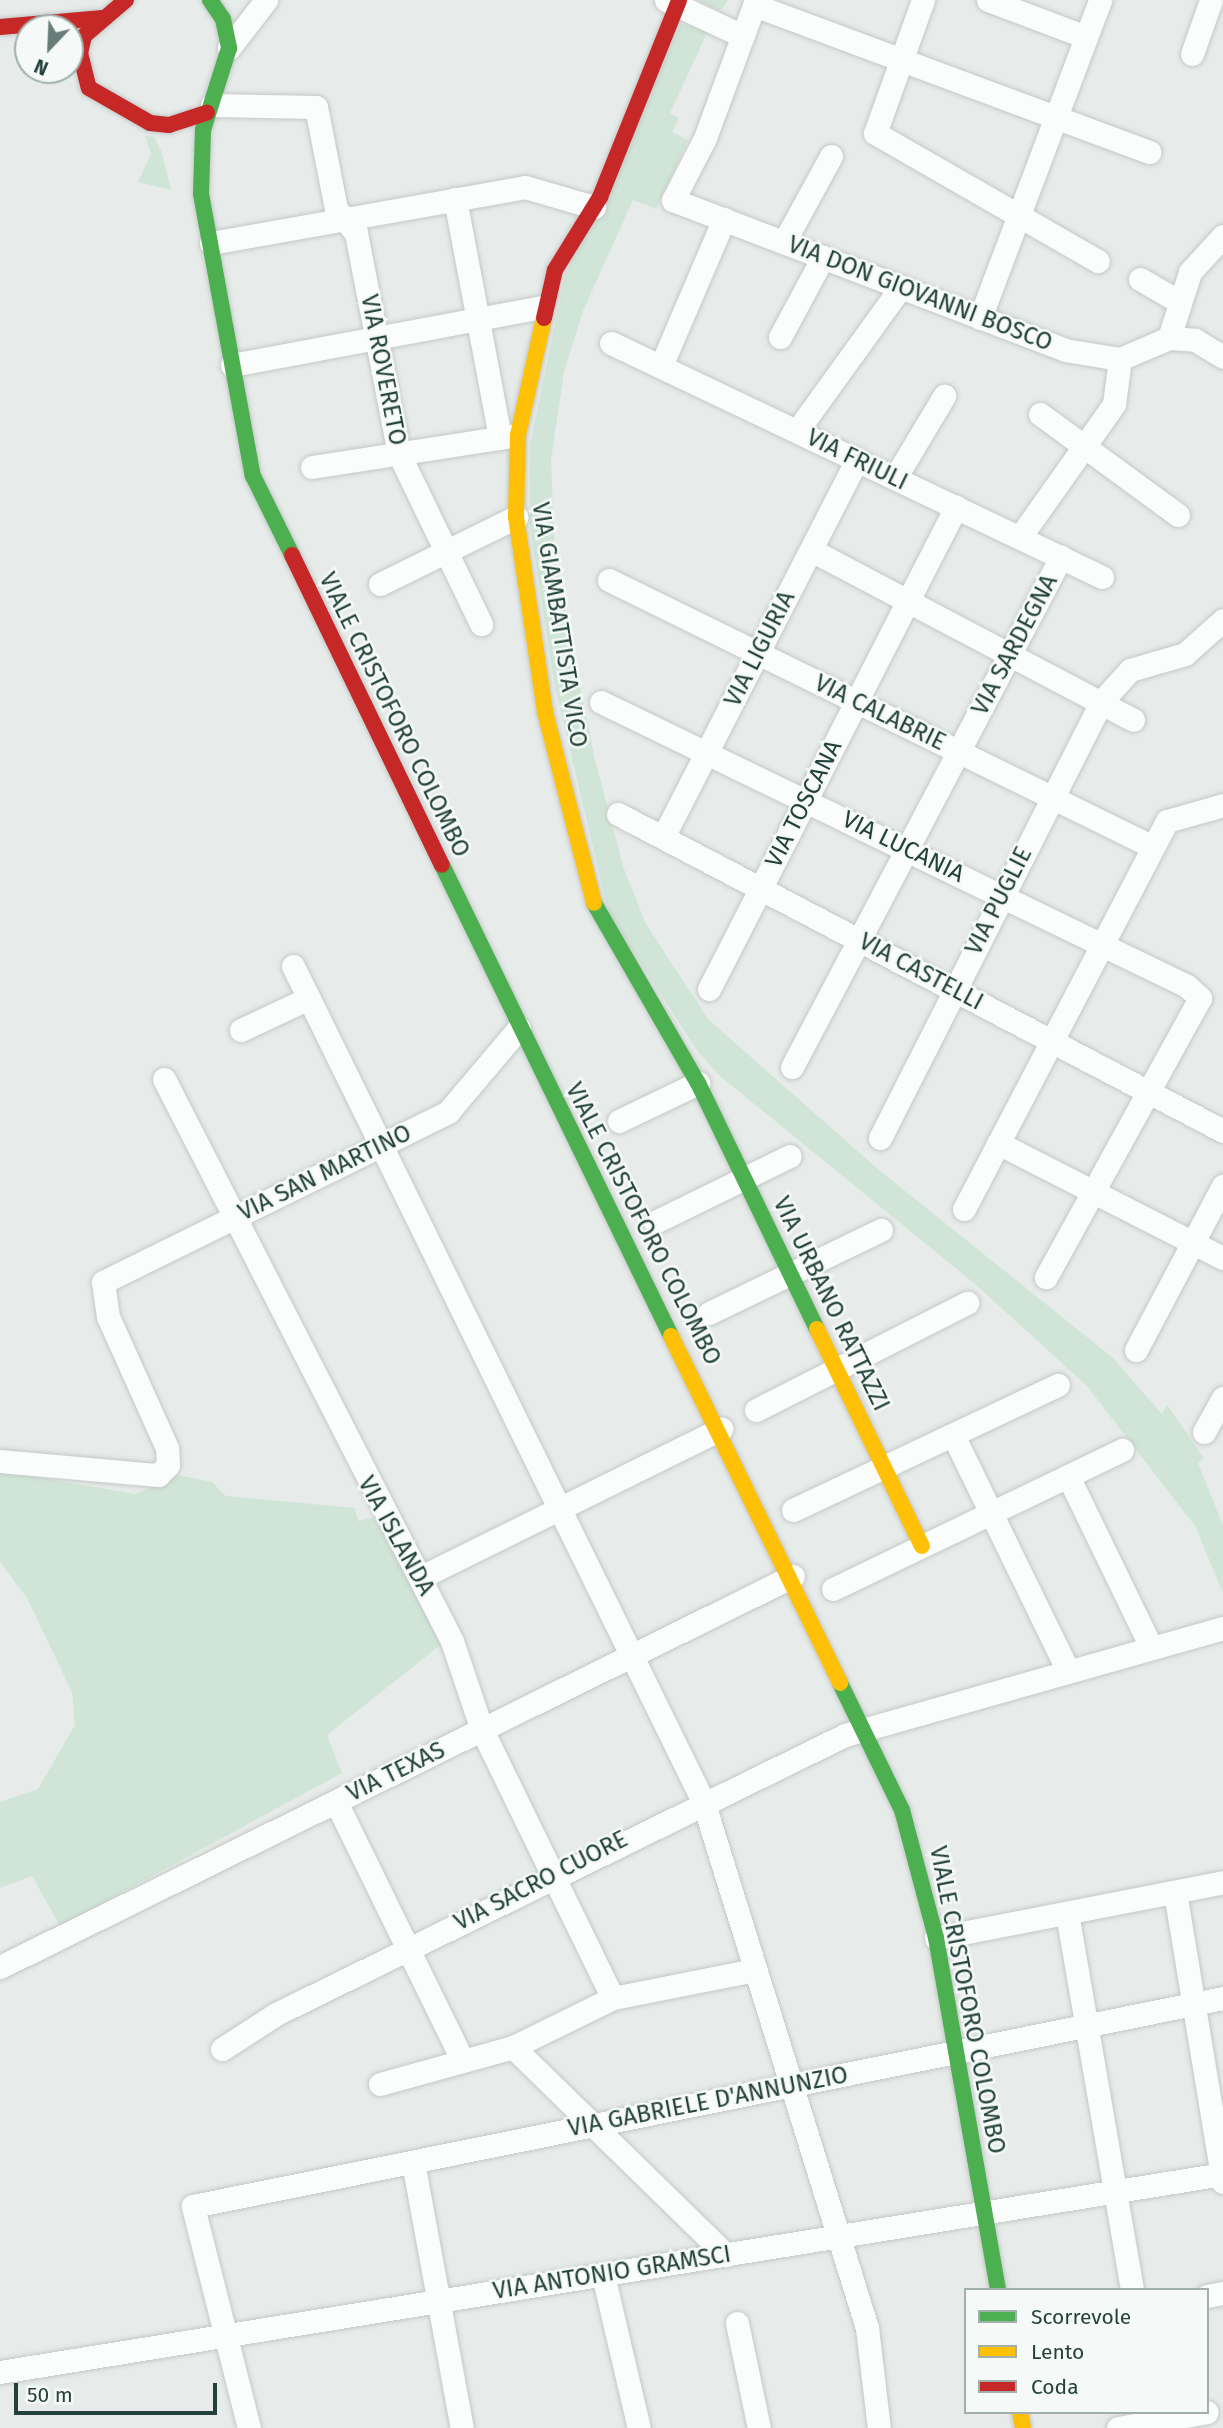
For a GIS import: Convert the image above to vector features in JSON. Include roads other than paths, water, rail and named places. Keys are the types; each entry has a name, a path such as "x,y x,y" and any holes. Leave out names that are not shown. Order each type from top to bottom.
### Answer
{"street":[{"path":"210,0 223,19 229,48"},
{"path":"201,194 209,109 229,48 266,0"},
{"path":"923,0 874,133 1098,261"},
{"path":"988,0 1086,37"},
{"path":"980,318 1100,0"},
{"path":"1192,54 1211,0"},
{"path":"674,2 743,36 755,3 1150,152"},
{"name":"VIA GIAMBATTISTA VICO","path":"674,2 594,207 555,270 509,437 516,517 545,712 585,882 629,979 698,1083"},
{"path":"1,27 114,7"},
{"path":"84,36 114,7"},
{"name":"VIA DON GIOVANNI BOSCO","path":"743,36 705,138 673,200 1065,350 1120,359"},
{"path":"84,76 102,100 150,122 169,125 209,109"},
{"name":"VIA ROVERETO","path":"209,109 316,107 336,209 356,233 399,454 481,625"},
{"path":"150,122 180,153 201,194"},
{"path":"785,242 831,156"},
{"path":"211,243 525,187 594,207"},
{"name":"VIALE CRISTOFORO COLOMBO","path":"201,194 253,476 268,516 868,1730 921,1863 998,2288"},
{"path":"312,467 509,437 478,320 455,199"},
{"path":"661,366 724,219"},
{"path":"1169,338 1176,300 1219,248"},
{"path":"780,337 823,257"},
{"path":"1140,279 1176,300"},
{"path":"797,431 901,287"},
{"path":"232,365 543,307"},
{"path":"1020,537 1114,404 1120,359 1169,338 1195,341 1223,357"},
{"name":"VIA FRIULI","path":"611,343 1102,577"},
{"path":"895,478 944,396"},
{"path":"1040,414 1178,514"},
{"name":"VIA LIGURIA","path":"663,837 857,460"},
{"name":"VIA TOSCANA","path":"709,989 957,507"},
{"path":"380,584 516,517"},
{"path":"811,550 1133,720"},
{"name":"VIA SARDEGNA","path":"792,1067 1061,557"},
{"name":"VIA CALABRIE","path":"609,580 1151,846"},
{"name":"VIA PUGLIE","path":"880,1138 1101,702 1129,670 1185,654 1223,621"},
{"name":"VIA LUCANIA","path":"601,702 1101,944 1200,998 1149,1092"},
{"path":"964,1209 1151,846 1167,821 1223,805"},
{"name":"VIA CASTELLI","path":"618,814 1223,1131"},
{"path":"293,966 703,1801 867,2328 879,2428"},
{"path":"241,1030 309,998"},
{"name":"VIA SAN MARTINO","path":"0,1461 146,1478 168,1465 167,1448 108,1317 103,1282 448,1112 519,1028"},
{"name":"VIA ISLANDA","path":"164,1079 233,1218 421,1577 452,1641 482,1730 613,1998"},
{"path":"618,1121 698,1083"},
{"name":"VIA URBANO RATTAZZI","path":"698,1083 922,1546"},
{"path":"1046,1277 1149,1092"},
{"path":"998,1143 1223,1258"},
{"path":"655,1222 790,1156"},
{"path":"1136,1350 1223,1186"},
{"path":"709,1313 881,1230"},
{"path":"756,1410 967,1303"},
{"path":"793,1510 1058,1385"},
{"path":"1204,1432 1223,1398"},
{"path":"421,1577 720,1429"},
{"path":"953,1435 1068,1671"},
{"path":"833,1589 1122,1450"},
{"path":"1068,1476 1151,1647"},
{"name":"VIA TEXAS","path":"0,1968 793,1576"},
{"name":"VIA SACRO CUORE","path":"222,2049 276,2014 553,1875 703,1801 868,1730 1223,1628"},
{"path":"336,1802 461,2057"},
{"path":"936,1938 1223,1882"},
{"path":"1175,1892 1223,2177"},
{"path":"1067,1913 1132,2288"},
{"path":"380,2084 461,2057 513,2047 613,1998 755,1970"},
{"name":"VIA GABRIELE D'ANNUNZIO","path":"225,2336 193,2206 1223,1998"},
{"path":"513,2047 726,2255"},
{"path":"412,2162 462,2428"},
{"name":"VIA ANTONIO GRAMSCI","path":"0,2372 838,2236 1223,2177"},
{"path":"603,2275 639,2428"},
{"path":"737,2323 759,2428"},
{"path":"225,2336 249,2428"},
{"path":"1118,2428 1194,2414"}]}
